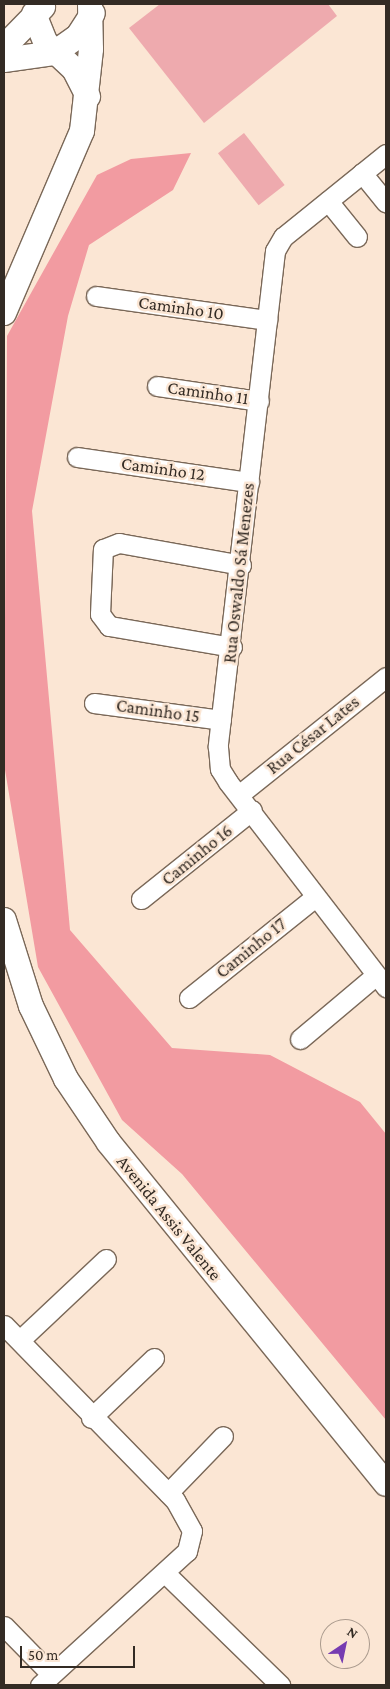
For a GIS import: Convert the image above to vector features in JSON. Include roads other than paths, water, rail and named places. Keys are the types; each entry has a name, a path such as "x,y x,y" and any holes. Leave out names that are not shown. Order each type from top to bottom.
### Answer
{"main road":[{"path":"4,60 54,54 78,36 93,7"},
{"path":"4,313 72,160 88,99 93,7"},
{"path":"40,9 41,36 54,54 80,77 88,99"},
{"path":"4,47 40,9"},
{"name":"Avenida Assis Valente","path":"4,920 31,1006 71,1087 109,1143 386,1484"}],"street":[{"name":"Rua Oswaldo Sá Menezes","path":"381,981 314,898 252,810 220,769 221,720 232,647 275,251 283,238 386,154"},
{"path":"362,173 386,204"},
{"path":"328,201 356,237"},
{"name":"Caminho 10","path":"96,296 267,320"},
{"name":"Caminho 11","path":"157,386 259,400"},
{"name":"Caminho 12","path":"77,457 249,482"},
{"path":"232,647 116,629 100,614 102,549 111,542 159,548 241,565"},
{"name":"Rua César Lates","path":"240,794 386,676"},
{"name":"Caminho 15","path":"94,703 221,720"},
{"name":"Caminho 16","path":"141,899 252,810"},
{"name":"Caminho 17","path":"189,998 314,898"},
{"path":"300,1039 381,981"},
{"path":"20,1340 106,1259"},
{"path":"4,1325 91,1418 168,1493 192,1530 187,1551 46,1680 4,1626"},
{"path":"91,1418 154,1358"},
{"path":"168,1493 223,1436"},
{"path":"165,1573 280,1685"}]}
